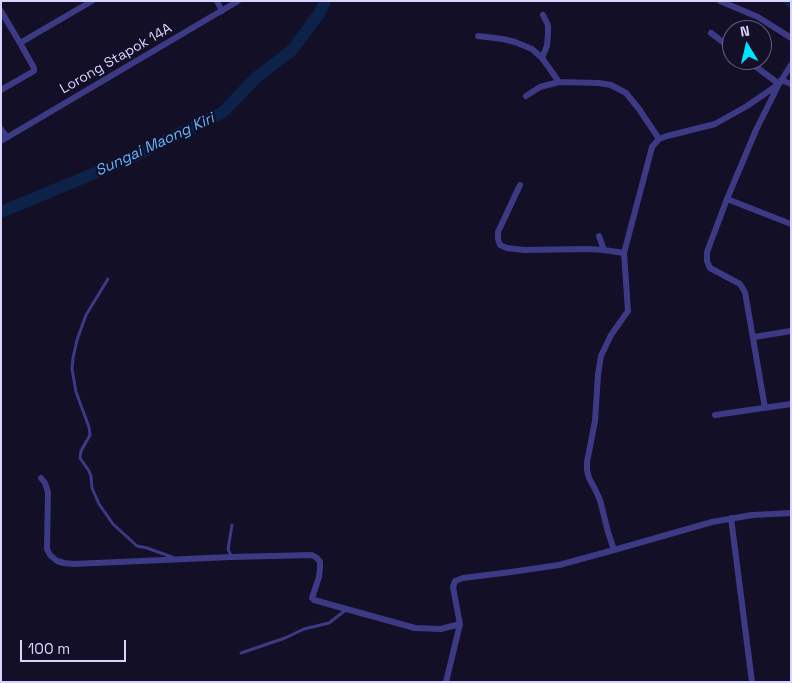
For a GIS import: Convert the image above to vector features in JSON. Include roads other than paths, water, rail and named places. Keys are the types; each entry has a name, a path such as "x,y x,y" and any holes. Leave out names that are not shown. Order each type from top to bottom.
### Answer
{"street":[{"path":"20,43 92,1"},
{"path":"217,1 222,11"},
{"name":"Lorong Stapok 14A","path":"4,139 238,1"},
{"path":"720,1 758,17 791,38"},
{"path":"1,90 34,70 2,13"},
{"path":"542,58 547,46 548,34 548,25 543,15"},
{"path":"711,33 722,41"},
{"path":"478,36 516,42 532,49 542,58 559,82"},
{"path":"765,408 754,337 743,286 710,268 707,261 707,252 756,130 780,82 791,65"},
{"path":"762,70 780,82 791,84"},
{"path":"526,96 540,87 559,82 611,85 626,93 659,139"},
{"path":"614,550 600,500 586,470 595,421 601,356 611,334 628,311 624,253 652,147 659,139 666,136 715,124 747,106 780,82"},
{"path":"1,128 4,139"},
{"path":"520,185 498,232 500,245 506,248 524,250 604,250 624,253"},
{"path":"727,199 791,224"},
{"path":"599,236 604,250"},
{"path":"754,337 791,330"},
{"path":"715,416 791,404"},
{"path":"41,478 48,492 47,549 50,555 57,561 73,564 312,555 320,562 319,577 312,598 314,600 415,628 441,629 460,624"},
{"path":"446,682 460,624 453,586 455,581 463,578 559,564 731,518 791,513"},
{"path":"731,518 752,682"}],"lane":[{"path":"108,279 86,315 73,358 72,369 76,392 89,427 90,435 81,451 80,458 89,471 92,488 99,504 113,524 137,546 177,559"},
{"path":"231,557 228,549 232,524"},
{"path":"241,653 285,638 304,629 328,623 347,609"}],"waterway":[{"name":"Sungai Maong Kiri","path":"1,212 131,158 223,112 257,77 292,50 319,14 325,1"}]}
